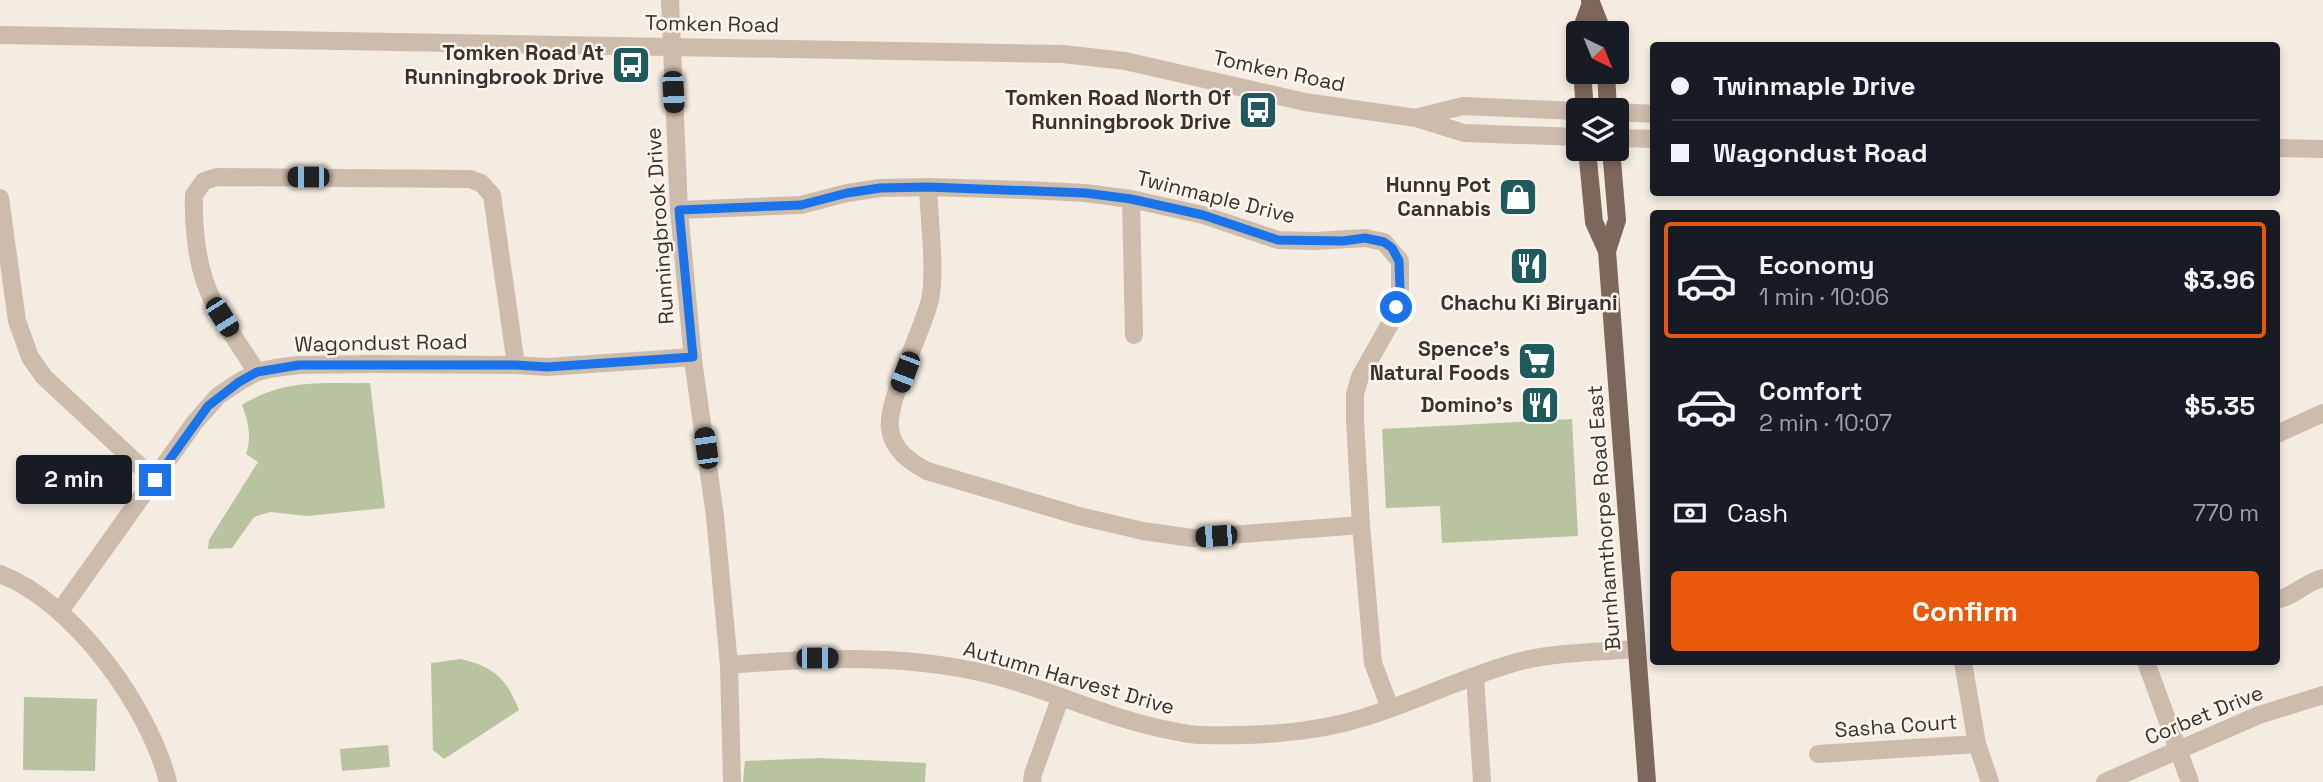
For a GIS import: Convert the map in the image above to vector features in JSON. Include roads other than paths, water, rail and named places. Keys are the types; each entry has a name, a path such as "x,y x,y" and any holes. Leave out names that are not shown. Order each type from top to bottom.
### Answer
{"main road":[{"path":"1584,21 1590,3"},
{"path":"1590,3 1598,21"},
{"name":"Burnhamthorpe Road East","path":"1588,161 1594,222 1607,251 1647,782"},
{"name":"Burnhamthorpe Road East","path":"1607,251 1617,220 1612,161"}],"street":[{"name":"Runningbrook Drive","path":"670,0 679,210 693,357 715,516 729,665 732,782"},
{"name":"Tomken Road","path":"0,35 1063,54 1125,61 1305,102 1416,118 1464,132 1566,136"},
{"name":"Tomken Road","path":"1416,118 1463,106 1566,110"},
{"path":"1629,113 1650,114"},
{"path":"1629,138 1650,139"},
{"path":"2280,148 2323,149"},
{"path":"257,372 222,317 205,282 198,250 194,195 204,181 216,177 470,179 481,183 492,195 516,365"},
{"path":"928,187 930,299 890,416 890,431 898,450 913,464 928,471 1079,516 1143,531 1192,538 1361,525"},
{"name":"Twinmaple Drive","path":"679,210 801,205 880,188 1073,192 1131,199 1203,215 1278,240 1377,239 1389,245 1399,261 1400,290 1391,322 1360,377 1355,394 1361,525 1373,663 1390,708"},
{"path":"0,198 17,321 30,356 59,393 155,480"},
{"path":"1131,199 1134,335"},
{"name":"Wagondust Road","path":"60,611 208,406 230,388 257,372 299,365 547,367 693,357"},
{"path":"2280,433 2323,413"},
{"path":"0,574 29,589 60,611 125,689 142,716 162,759 168,782"},
{"path":"2280,599 2291,597 2317,579 2323,578"},
{"name":"Autumn Harvest Drive","path":"729,665 817,658 859,658 964,670 1008,680 1148,726 1196,736 1266,734 1323,727 1361,719 1523,661 1552,655 1637,649"},
{"path":"1964,665 1977,744 1990,782"},
{"path":"2147,665 2190,782"},
{"path":"1475,676 1482,782"},
{"name":"Corbet Drive","path":"2105,782 2259,715 2323,695"},
{"path":"1032,782 1060,699"},
{"name":"Sasha Court","path":"1818,754 1977,744"}],"place":[{"name":"Tomken Road At Runningbrook Drive","path":"631,65"},
{"name":"Tomken Road North Of Runningbrook Drive","path":"1258,110"},
{"name":"Hunny Pot Cannabis","path":"1518,197"},
{"name":"Chachu Ki Biryani","path":"1529,266"},
{"name":"Spence's Natural Foods","path":"1537,361"},
{"name":"Domino's","path":"1540,405"}]}
